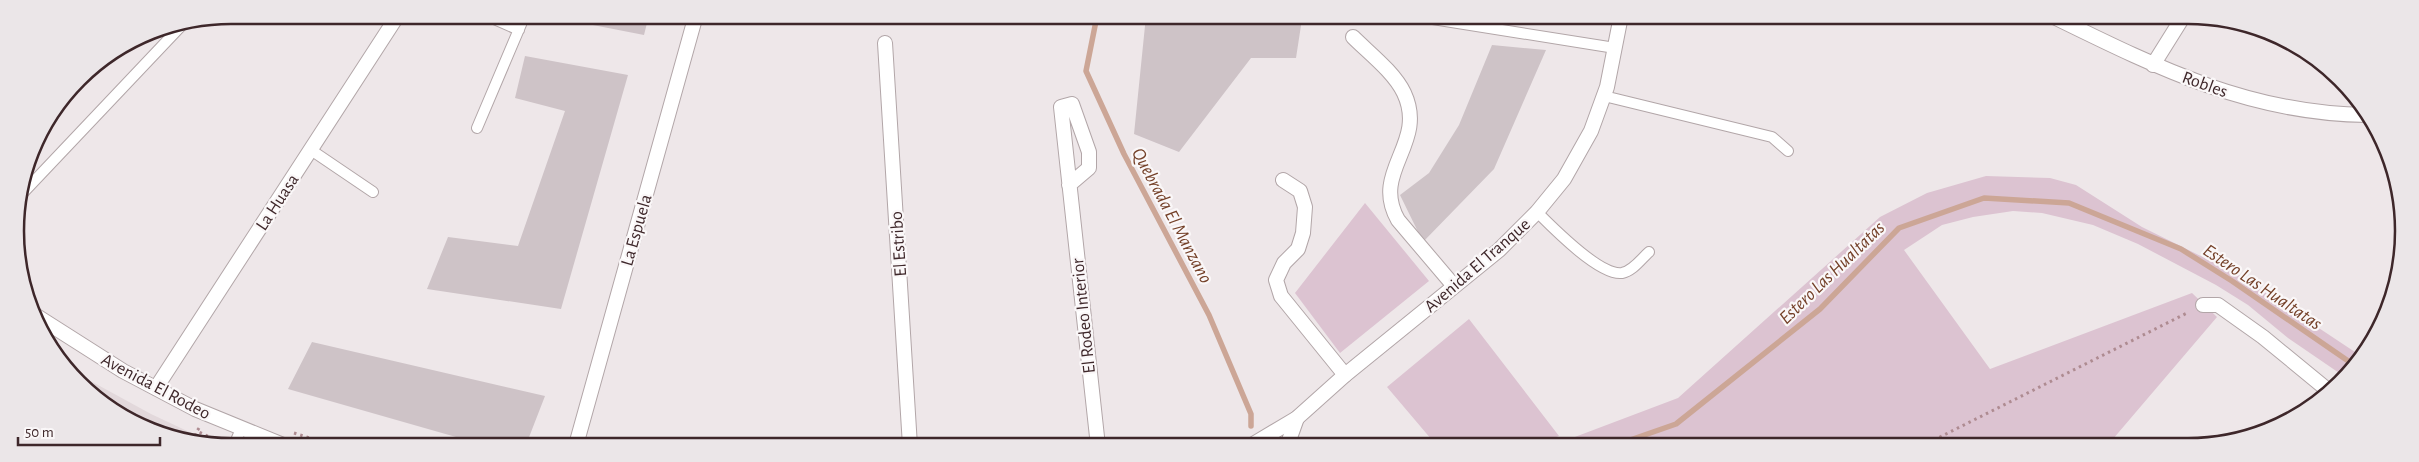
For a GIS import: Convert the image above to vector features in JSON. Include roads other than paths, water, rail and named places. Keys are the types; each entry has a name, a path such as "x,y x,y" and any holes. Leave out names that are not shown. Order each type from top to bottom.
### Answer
{"street":[{"name":"La Huasa","path":"156,388 392,24"},
{"name":"La Espuela","path":"578,438 693,24"},
{"name":"Avenida El Tranque","path":"1290,438 1297,418 1345,375 1511,239 1537,212 1571,168 1591,131 1604,96 1620,24"},
{"name":"Robles","path":"2068,24 2153,65 2245,98 2314,112 2358,114"},
{"path":"2153,65 2179,24"},
{"path":"1353,37 1399,83 1408,104 1410,128 1407,141 1390,181 1389,191 1393,212 1454,286"},
{"name":"El Estribo","path":"885,43 910,438"},
{"name":"El Rodeo Interior","path":"1069,185 1089,168 1090,152 1072,104 1060,107 1097,438"},
{"path":"1283,180 1300,191 1305,207 1303,233 1298,249 1284,263 1276,280 1281,296 1345,375"},
{"path":"2204,305 2218,305 2264,337 2324,387"},
{"name":"Avenida El Rodeo","path":"44,321 95,354 195,409 264,438"},
{"path":"1263,438 1297,418"}],"lane":[{"path":"505,24 519,30"},
{"path":"477,128 521,24"},
{"path":"1464,24 1616,48"},
{"path":"29,187 176,31"},
{"path":"1604,96 1772,137 1788,151"},
{"path":"311,150 373,192"},
{"path":"1537,212 1570,245 1613,273 1624,273 1633,268 1649,252"},
{"path":"238,438 242,429"}],"waterway":[{"name":"Quebrada El Manzano","path":"1095,24 1086,71 1124,154 1209,315 1251,414 1251,426"},
{"name":"Estero Las Hualtatas","path":"1636,438 1676,424 1820,309 1899,228 1984,198 2069,203 2181,249 2232,281 2349,361"}]}
